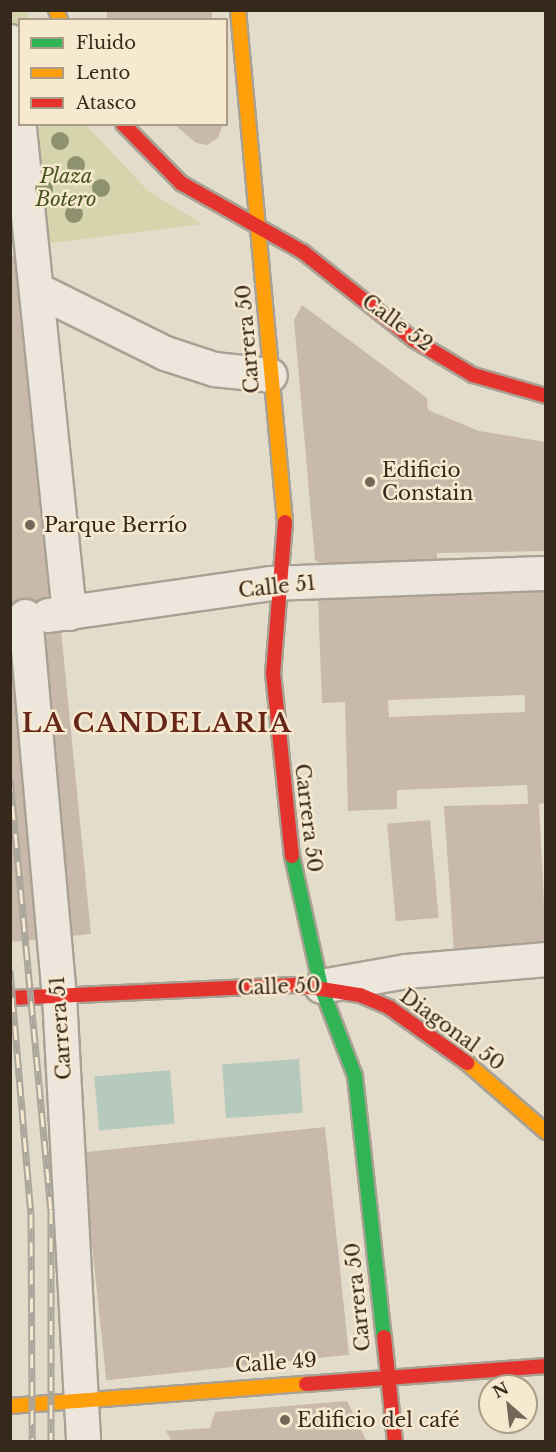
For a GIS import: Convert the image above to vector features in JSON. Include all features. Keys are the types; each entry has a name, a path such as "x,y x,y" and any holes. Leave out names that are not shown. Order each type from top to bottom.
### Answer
{"main road":[{"name":"Carrera 50","path":"238,10 260,227 286,584 274,683 293,866 321,987 355,1076 395,1442"},
{"name":"Calle 52","path":"125,126 181,183 303,252 414,340 473,375 546,396"},
{"name":"Calle 50","path":"10,998 321,987"},
{"name":"Diagonal 50","path":"321,987 390,1008 496,1085 546,1132"},
{"name":"Calle 49","path":"10,1406 84,1398 386,1375 546,1366"}],"street":[{"path":"10,41 21,248 36,289 69,613"},
{"path":"36,289 165,353 214,369 270,375"},
{"name":"Calle 51","path":"18,617 69,613 286,584 546,573"},
{"name":"Carrera 51","path":"18,617 59,996 84,1398 83,1442"},
{"name":"Calle 50","path":"321,987 406,971 546,960"}],"green space":[{"name":"Plaza Botero","path":"11,11 26,11 30,18 18,18 18,126 87,126 148,191 202,224 11,248"}],"shaded area":[{"path":"299,1059 303,1113 226,1118 222,1064"},
{"path":"170,1070 175,1124 99,1130 94,1077"}],"building":[{"path":"107,10 212,10 212,18 107,18"},
{"path":"176,126 222,126 218,138 207,145 196,143"},
{"name":"Parque Berrío","path":"24,255 91,934 10,942 10,256"},
{"name":"Edificio Constain","path":"302,305 427,398 428,410 479,431 546,442 546,551 437,553 437,560 328,571 315,560 294,320"},
{"path":"546,589 546,803 539,804 546,945 454,952 444,806 528,804 527,785 397,790 397,809 348,811 345,702 322,703 318,597","holes":["525,695 525,712 389,717 388,700"]},
{"path":"430,820 439,918 396,921 387,824"},
{"path":"325,1127 349,1355 106,1380 82,1153"},
{"name":"Edificio del café","path":"347,1401 367,1442 172,1442 166,1431 210,1428 215,1412"}],"railway":[{"path":"10,778 51,1209 51,1442"},
{"path":"10,970 31,1214 32,1442"}],"traffic: fast":[{"path":"292,856 321,987 355,1076 384,1337"}],"traffic: slow":[{"path":"56,10 59,18"},
{"path":"238,10 285,522"},
{"path":"467,1063 546,1132"},
{"path":"10,1406 306,1384"}],"traffic: jam":[{"path":"125,126 181,183 303,252 414,340 473,375 546,396"},
{"path":"285,522 273,673 292,856"},
{"path":"10,998 296,985 360,995 390,1008 467,1063"},
{"path":"384,1337 395,1442"},
{"path":"306,1384 546,1366"}],"place":[{"name":"Edificio Constain","path":"370,482"},
{"name":"Parque Berrío","path":"30,525"},
{"name":"Edificio del café","path":"285,1420"}],"district":[{"name":"LA CANDELARIA","path":"157,724"}]}
